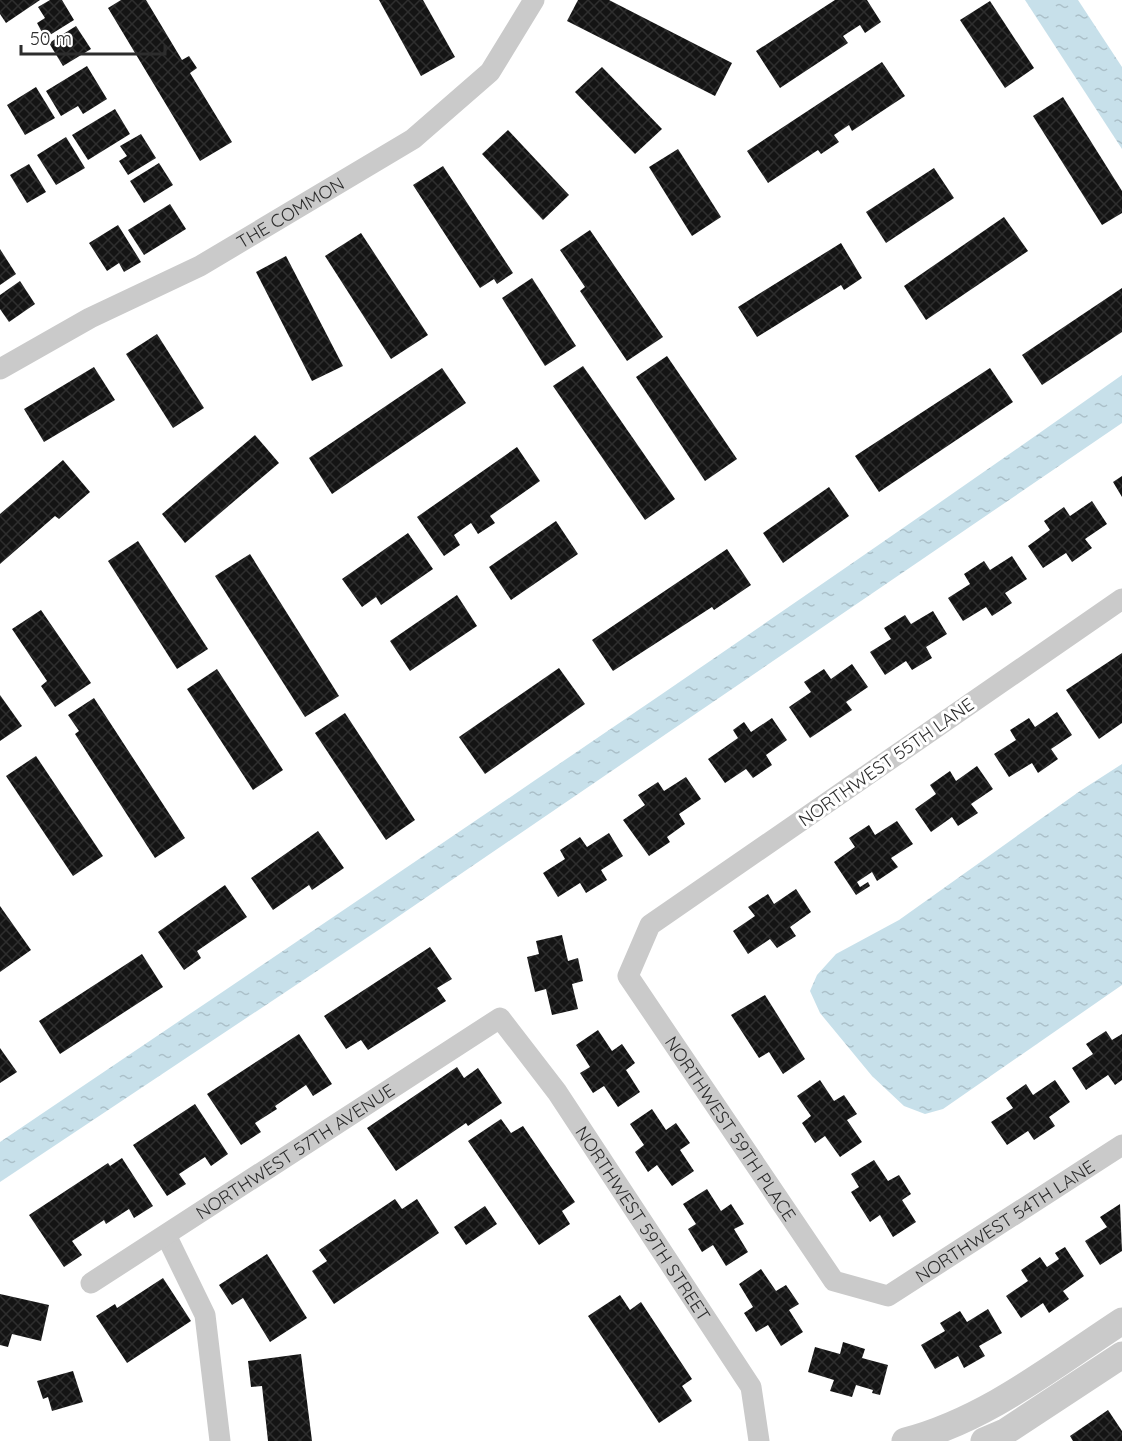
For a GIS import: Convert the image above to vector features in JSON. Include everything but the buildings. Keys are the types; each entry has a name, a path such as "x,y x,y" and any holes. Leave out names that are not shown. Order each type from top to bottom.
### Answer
{"street":[{"name":"THE COMMON","path":"0,369 90,318 200,266 413,139 490,72 534,0"},
{"name":"NORTHWEST 55TH LANE","path":"650,925 1122,599"},
{"name":"NORTHWEST 59TH PLACE","path":"650,925 628,976 834,1281 888,1296"},
{"name":"NORTHWEST 57TH AVENUE","path":"91,1283 500,1018"},
{"name":"NORTHWEST 59TH STREET","path":"500,1018 557,1092 750,1387 759,1441"},
{"name":"NORTHWEST 54TH LANE","path":"888,1296 1122,1145"},
{"path":"166,1235 205,1315 219,1441"},
{"path":"905,1441 928,1435 992,1407 1122,1321"},
{"path":"984,1441 1005,1432 1122,1355"}],"water":[{"path":"1025,0 1078,0 1122,67 1122,149"},
{"path":"1122,375 1122,423 380,929 0,1182 0,1142 704,665"},
{"path":"1122,764 1122,985 943,1109 925,1114 904,1106 872,1076 820,1013 810,991 817,975 836,954 899,920 1080,791"}]}
